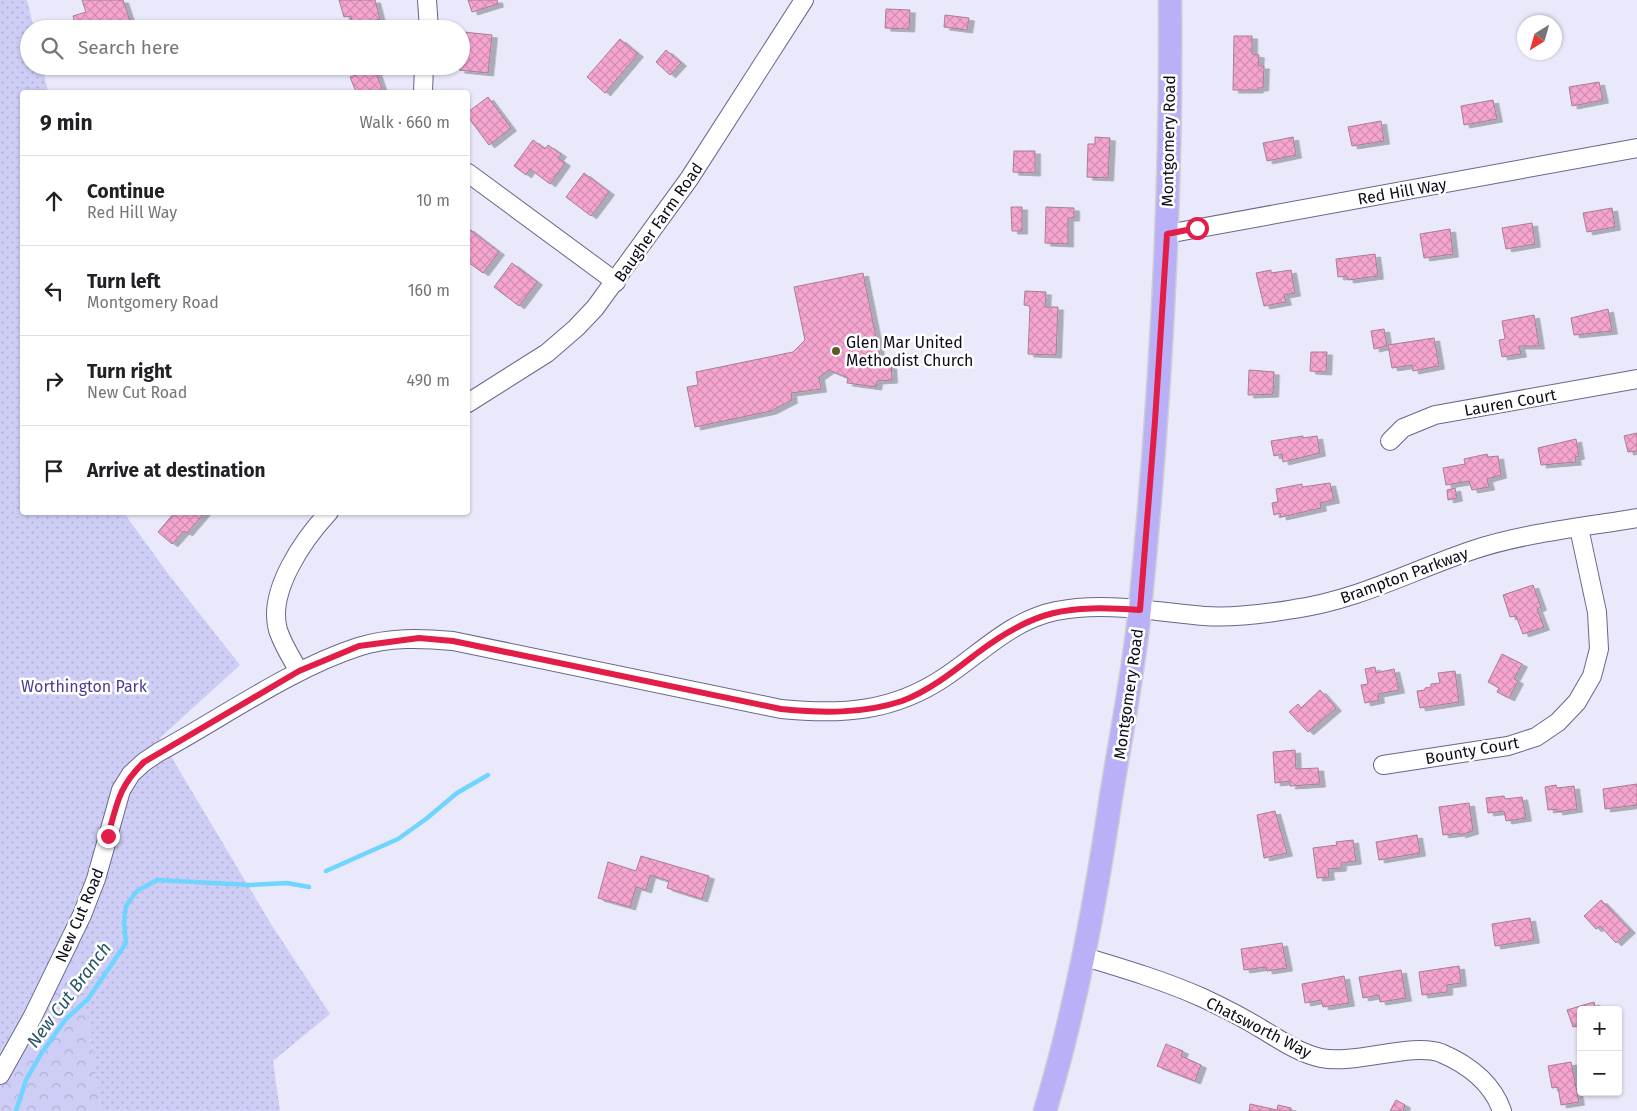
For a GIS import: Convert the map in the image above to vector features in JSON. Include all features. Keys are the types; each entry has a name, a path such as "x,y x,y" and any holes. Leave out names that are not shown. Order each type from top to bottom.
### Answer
{"main road":[{"name":"Montgomery Road","path":"1045,1111 1060,1061 1085,957 1121,743 1140,610 1167,234 1170,0"}],"street":[{"path":"427,0 428,20"},
{"name":"Baugher Farm Road","path":"470,403 547,353 576,328 616,282 689,179 804,0"},
{"path":"423,90 424,75"},
{"name":"Red Hill Way","path":"1167,234 1637,148"},
{"path":"470,174 616,282"},
{"name":"Lauren Court","path":"1390,441 1403,428 1435,415 1637,379"},
{"path":"299,671 285,648 278,628 277,605 283,582 297,554 327,515"},
{"name":"Brampton Parkway","path":"1140,610 1207,616 1255,614 1296,609 1335,601 1380,587 1474,550 1637,518"},
{"name":"Bounty Court","path":"1382,765 1508,746 1536,737 1558,722 1577,702 1592,676 1599,650 1597,612 1579,528"},
{"name":"New Cut Road","path":"0,1076 33,1016 82,915 96,879 121,790 131,774 152,757 299,671 359,646 419,638 453,641 781,709 821,713 868,709 903,700 944,678 992,642 1020,624 1055,611 1091,606 1140,610"},
{"name":"Chatsworth Way","path":"1085,957 1160,980 1203,998 1303,1053 1340,1058 1409,1051 1438,1052 1473,1070 1487,1083 1498,1098 1502,1111"}],"green space":[{"name":"Worthington Park","path":"0,0 27,0 32,20 20,20 20,75 44,75 48,90 20,90 20,515 125,515 169,575 240,665 160,738 271,924 330,1014 273,1061 280,1111 101,1111 72,914 0,1054"},
{"path":"72,912 101,1111 0,1111 0,1054"}],"building":[{"path":"82,0 123,0 130,20 74,20 73,16 86,12"},
{"path":"339,0 375,0 380,19 352,20 351,16 344,17"},
{"path":"468,0 497,0 498,4 472,12"},
{"path":"886,9 910,10 909,29 885,28"},
{"path":"945,15 969,18 967,30 944,27"},
{"path":"470,33 492,35 488,73 470,71"},
{"path":"1234,36 1252,36 1252,54 1259,55 1258,66 1264,66 1263,88 1258,88 1258,90 1233,90"},
{"path":"620,39 638,54 605,93 587,77"},
{"path":"666,50 681,63 670,75 656,62"},
{"path":"356,75 377,75 382,90 355,90 350,77"},
{"path":"1599,82 1603,100 1572,106 1569,87"},
{"path":"488,97 511,128 489,145 470,120 470,110"},
{"path":"1493,100 1497,119 1464,125 1461,106"},
{"path":"1381,121 1384,141 1352,146 1348,127"},
{"path":"1095,137 1110,138 1108,178 1087,177 1088,144 1095,144"},
{"path":"1293,137 1296,155 1267,161 1263,143"},
{"path":"533,140 545,149 548,145 561,154 558,158 565,163 550,184 530,169 526,175 514,166"},
{"path":"1014,151 1035,151 1035,173 1013,172"},
{"path":"584,173 609,192 591,216 566,197"},
{"path":"1011,207 1022,207 1022,231 1012,231"},
{"path":"1046,207 1074,208 1074,218 1068,218 1068,244 1045,243"},
{"path":"1612,208 1615,227 1587,232 1583,213"},
{"path":"1532,223 1535,244 1506,249 1502,228"},
{"path":"1450,229 1453,254 1424,258 1420,234"},
{"path":"470,230 499,252 483,273 470,263"},
{"path":"1375,254 1378,276 1348,280 1347,276 1338,277 1336,259"},
{"path":"512,263 537,282 519,306 494,287"},
{"path":"1271,270 1271,273 1291,270 1295,293 1284,295 1286,302 1264,306 1256,273"},
{"name":"Glen Mar United Methodist Church","path":"863,273 881,362 891,363 892,380 877,381 876,387 847,383 848,378 829,370 819,377 821,389 791,393 792,400 771,411 695,427 687,387 698,385 696,372 793,352 805,340 794,287"},
{"path":"1025,291 1046,292 1045,307 1058,307 1056,355 1028,354 1030,306 1024,305"},
{"path":"1608,309 1612,331 1574,335 1571,318"},
{"path":"1534,315 1539,346 1519,346 1521,354 1502,357 1499,340 1505,339 1502,321"},
{"path":"1384,329 1387,346 1374,349 1371,331"},
{"path":"1434,338 1439,366 1413,371 1412,365 1392,368 1388,345"},
{"path":"1311,352 1327,352 1326,372 1310,371"},
{"path":"1249,370 1274,372 1273,394 1248,395"},
{"path":"1637,433 1637,451 1628,452 1624,436"},
{"path":"1303,436 1303,438 1317,436 1320,453 1283,462 1282,454 1274,456 1271,441"},
{"path":"1576,439 1579,456 1575,457 1576,462 1541,465 1538,448"},
{"path":"1487,454 1488,457 1498,456 1501,475 1487,479 1489,487 1472,490 1469,481 1446,485 1443,468 1465,464 1464,459"},
{"path":"1330,483 1334,500 1320,503 1321,508 1281,517 1280,513 1274,515 1272,503 1278,502 1276,489 1302,484 1302,487"},
{"path":"1455,488 1457,498 1448,500 1447,490"},
{"path":"172,515 202,515 187,533 184,531 172,544 158,532"},
{"path":"1533,585 1541,607 1537,609 1544,627 1523,634 1516,616 1510,617 1503,595"},
{"path":"1502,654 1522,664 1514,679 1518,681 1509,698 1497,692 1499,688 1488,682"},
{"path":"1375,667 1376,673 1394,669 1399,690 1378,694 1379,700 1365,703 1361,685 1368,684 1365,669"},
{"path":"1455,671 1459,702 1420,708 1417,691 1431,687 1431,684 1440,683 1438,673"},
{"path":"1320,690 1336,708 1308,732 1289,712 1298,704 1301,708"},
{"path":"1295,750 1296,769 1318,768 1320,784 1290,786 1290,781 1275,783 1273,752"},
{"path":"1637,784 1637,805 1605,809 1603,789"},
{"path":"1556,785 1557,788 1574,786 1577,809 1557,812 1557,809 1548,810 1545,787"},
{"path":"1504,796 1505,799 1522,797 1526,818 1506,821 1504,811 1488,813 1486,798"},
{"path":"1469,803 1473,831 1460,835 1460,833 1443,835 1439,807"},
{"path":"1275,811 1287,853 1264,858 1257,815"},
{"path":"1417,835 1420,853 1379,860 1376,842"},
{"path":"1353,840 1356,861 1341,863 1341,868 1328,869 1329,877 1317,878 1313,848 1337,845 1336,842"},
{"path":"641,856 709,876 702,899 667,888 669,881 650,875 646,890 636,887 630,907 598,898 608,862 636,871"},
{"path":"1601,900 1630,930 1616,943 1600,926 1596,929 1584,916"},
{"path":"1530,918 1534,940 1495,946 1492,924"},
{"path":"1282,943 1287,968 1267,971 1266,967 1244,970 1241,949"},
{"path":"1459,966 1461,983 1447,985 1447,992 1422,995 1419,972"},
{"path":"1401,970 1406,998 1380,1002 1379,995 1363,998 1359,977"},
{"path":"1344,976 1349,1003 1323,1007 1321,1000 1305,1003 1302,984"},
{"path":"1594,1002 1595,1006 1580,1006"},
{"path":"1577,1007 1577,1026 1573,1027 1567,1010"},
{"path":"1166,1044 1183,1051 1181,1056 1201,1065 1195,1081 1157,1066"},
{"path":"1571,1062 1579,1102 1561,1105 1558,1087 1552,1088 1548,1066"},
{"path":"1396,1100 1405,1105 1403,1111 1390,1111"},
{"path":"1250,1104 1277,1110 1278,1105 1291,1108 1291,1111 1249,1111"}],"waterway":[{"path":"326,871 398,839 457,793 488,775"},
{"name":"New Cut Branch","path":"16,1111 26,1080 41,1054 65,1020 88,999 126,943 124,922 126,906 137,891 157,880 250,885 287,883 309,887"}],"place":[{"name":"Glen Mar United Methodist Church","path":"836,351"}],"route":[{"path":"108,836 121,790 131,774 144,762 299,671 359,646 390,640 419,638 453,641 781,709 821,713 868,709 903,700 944,678 992,642 1020,624 1055,611 1091,606 1140,610 1167,234 1197,228"}]}
